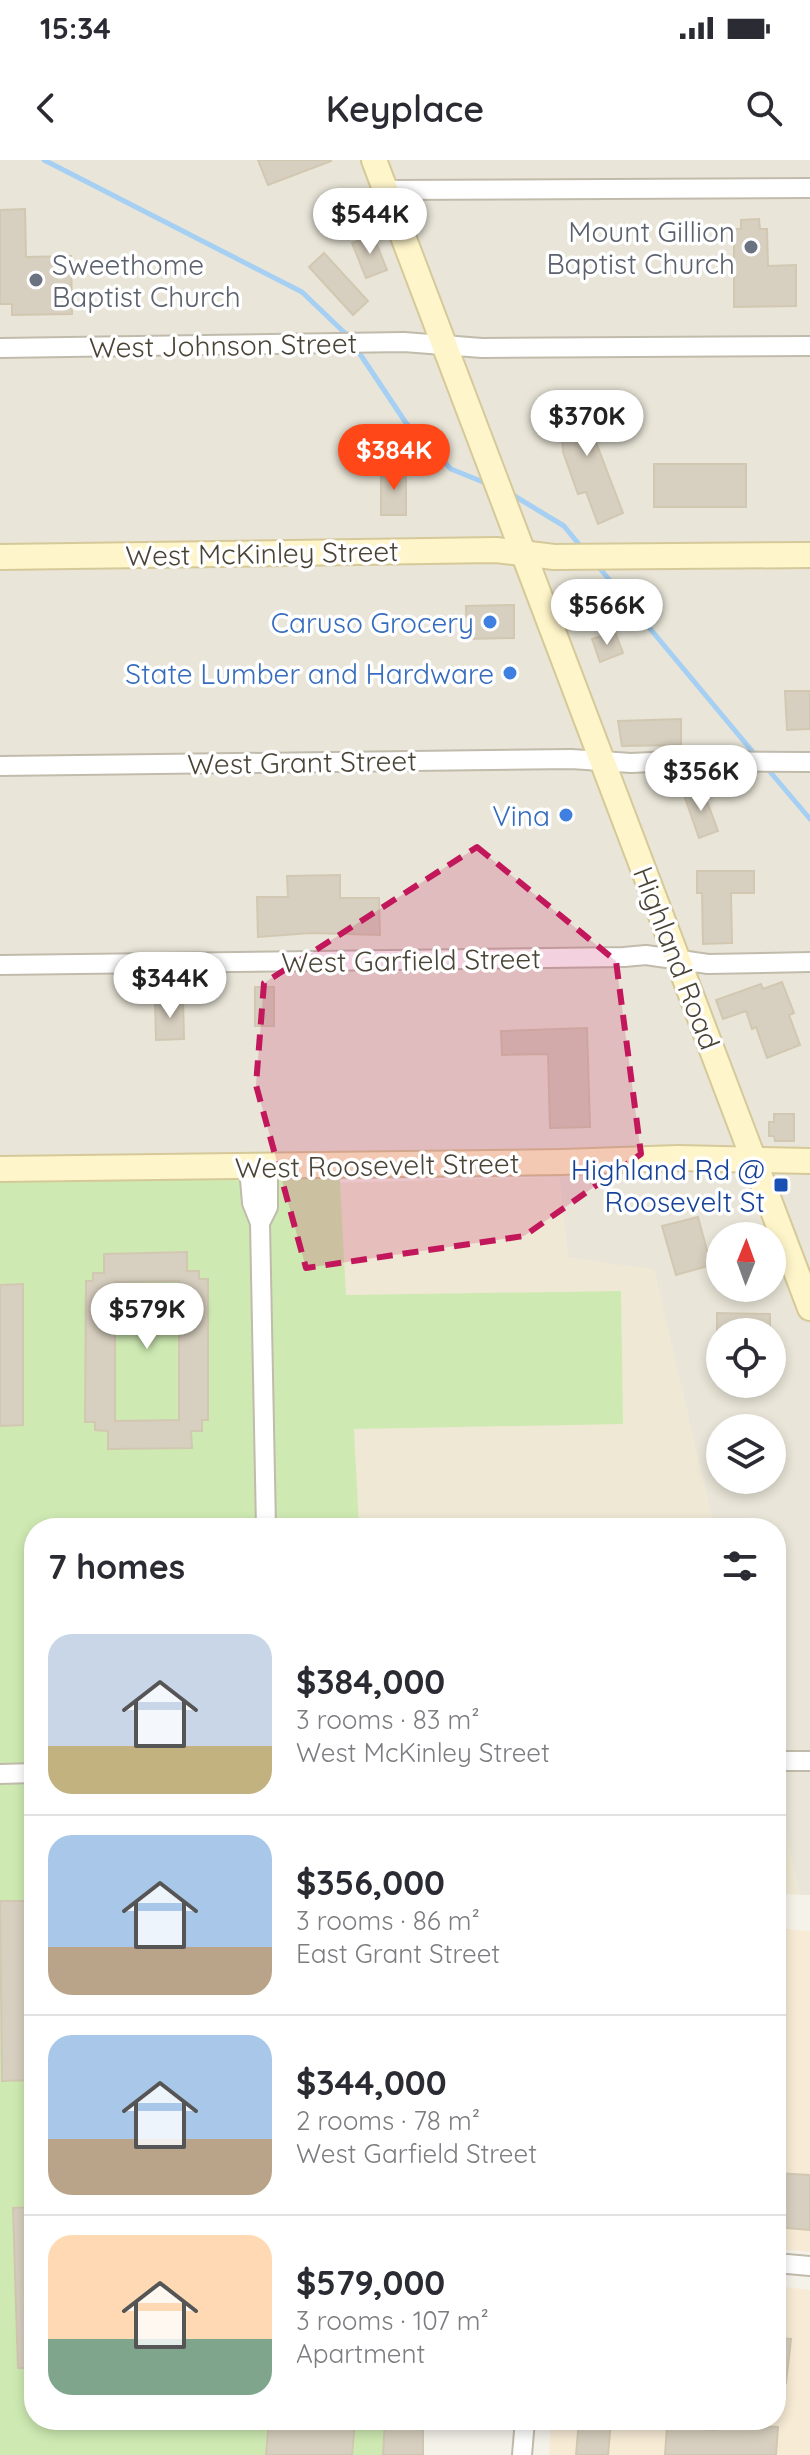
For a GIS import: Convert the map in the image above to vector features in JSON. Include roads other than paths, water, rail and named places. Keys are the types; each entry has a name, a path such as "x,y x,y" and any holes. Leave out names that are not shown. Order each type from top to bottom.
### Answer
{"street":[{"name":"Highland Road","path":"374,160 810,1308"},
{"path":"386,190 810,188"},
{"name":"West Johnson Street","path":"0,348 404,342 482,348 810,346"},
{"name":"West McKinley Street","path":"0,557 496,550 520,543 560,557 810,555"},
{"name":"West Grant Street","path":"0,766 571,759 604,762 801,763"},
{"name":"West Garfield Street","path":"0,965 646,955 708,964 810,962"},
{"name":"West Roosevelt Street","path":"0,1169 678,1158 810,1161"},
{"path":"259,1166 268,1207 260,1223 266,1518"},
{"path":"786,1761 810,1761"},
{"path":"0,1774 24,1773"},
{"path":"786,2264 810,2266"},
{"path":"522,2455 524,2430"}],"waterway":[{"path":"44,160 302,292 349,337"},
{"path":"356,348 406,423 451,469 488,484"},
{"path":"508,492 564,526 582,548"},
{"path":"597,565 757,757"},
{"path":"766,767 810,819"}],"place":[{"name":"Mount Gillion Baptist Church","path":"751,247"},
{"name":"Sweethome Baptist Church","path":"36,280"},
{"name":"Caruso Grocery","path":"490,622"},
{"name":"State Lumber and Hardware","path":"510,673"},
{"name":"Vina","path":"566,815"},
{"name":"Highland Rd @ Roosevelt St","path":"781,1185"}]}
